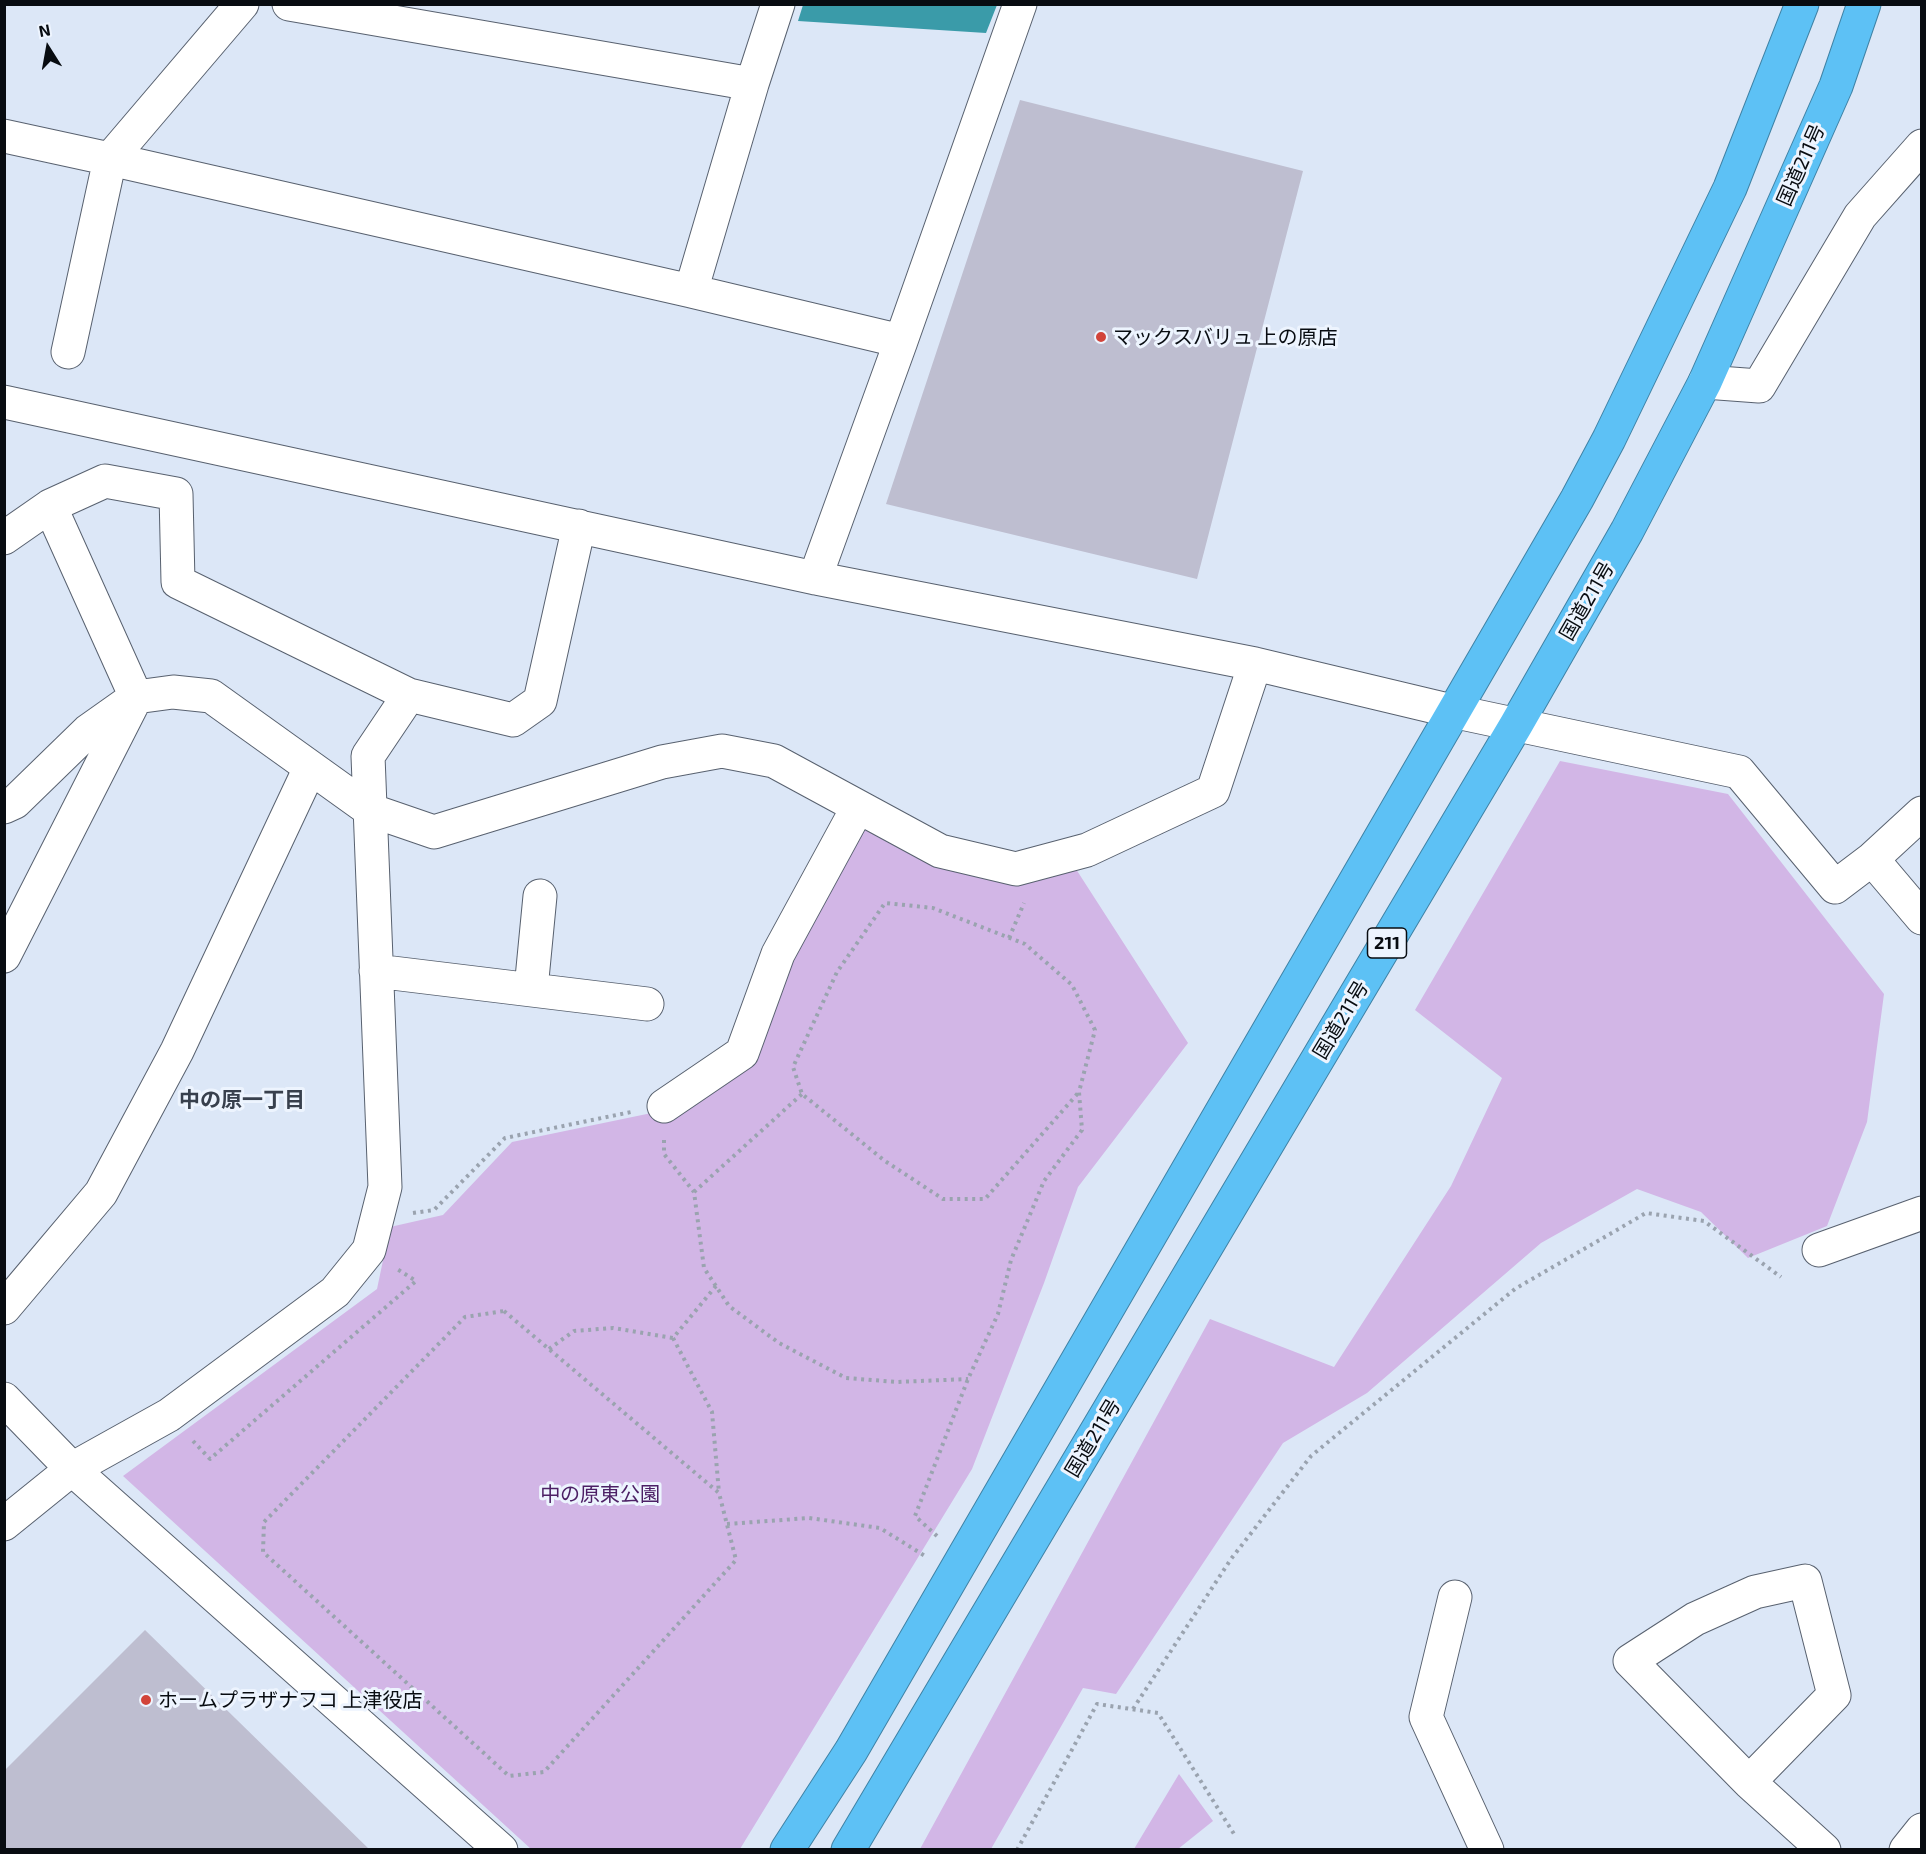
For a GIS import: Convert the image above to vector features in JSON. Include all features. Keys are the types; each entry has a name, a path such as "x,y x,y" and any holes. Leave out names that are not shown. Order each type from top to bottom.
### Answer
{"highway":[{"path":"787,1850 851,1751 1610,439 1730,188 1802,4"},
{"name":"国道211号","path":"848,1850 1516,725 1627,531 1705,382 1836,86 1864,4"}],"street":[{"path":"68,352 110,159 242,4"},
{"path":"289,4 752,84"},
{"path":"691,291 778,4"},
{"path":"815,578 1020,4"},
{"path":"4,136 691,291 901,341"},
{"path":"1705,382 1758,386 1860,216 1922,146"},
{"path":"4,402 815,578 1255,664 1452,711 1738,772 1835,887 1872,859 1922,813"},
{"path":"4,538 50,506 105,482 176,494 178,582 409,695 513,720 540,701 579,526"},
{"path":"50,506 136,697"},
{"path":"4,807 15,802 88,731 136,697 173,692 211,696 370,810 434,832 662,762 722,751 774,761 940,851 1016,869 1087,850 1213,791 1255,664"},
{"path":"4,1524 72,1469 169,1415 335,1292 369,1250 385,1187 368,756 409,695"},
{"path":"4,956 136,697"},
{"path":"4,1308 101,1193 177,1051 310,768"},
{"path":"664,1106 741,1053 778,954 858,807"},
{"path":"1872,859 1922,918"},
{"path":"531,989 540,896"},
{"path":"376,970 647,1004"},
{"path":"1818,1250 1922,1213"},
{"path":"4,1399 72,1469 501,1850"},
{"path":"1749,1782 1834,1695 1805,1581 1755,1592 1695,1619 1630,1661 1749,1782 1824,1850"},
{"path":"1455,1597 1426,1717 1487,1850"},
{"path":"1906,1850 1922,1830"}],"path":[{"path":"958,1566 915,1516 968,1379 998,1314 1011,1260 1044,1180 1082,1130 1079,1092 1095,1030 1072,984 1025,944 933,908 885,903 837,972 793,1067 802,1094 885,1161 943,1199 985,1199 1079,1092"},
{"path":"694,1192 802,1094"},
{"path":"377,1218 434,1210 506,1138 664,1106 664,1154 694,1192 704,1268 729,1306 779,1343 846,1378 897,1382 968,1379"},
{"path":"1134,1709 1231,1559 1311,1456 1515,1289 1646,1213 1704,1221 1781,1277"},
{"path":"169,1415 210,1459 416,1281 369,1250"},
{"path":"673,1338 716,1286"},
{"path":"673,1338 712,1412 719,1493 736,1560 544,1772 510,1776 263,1552 264,1522 465,1317 504,1311 719,1493"},
{"path":"549,1349 574,1331 613,1328 673,1338"},
{"path":"727,1524 809,1518 880,1528 958,1566"},
{"path":"1017,1850 1097,1704 1158,1713 1234,1834"}],"green space":[{"path":"1560,761 1728,794 1884,994 1867,1122 1827,1226 1748,1258 1701,1212 1637,1189 1541,1243 1367,1393 1283,1443 1116,1694 1083,1688 991,1849 920,1849 1210,1319 1334,1367 1451,1186 1502,1078 1415,1010"},
{"name":"中の原東公園","path":"861,821 1074,866 1188,1043 1078,1187 1044,1283 972,1469 740,1849 531,1849 123,1476 377,1289 390,1227 443,1215 512,1142 666,1110 748,1057 784,956"},
{"path":"1179,1774 1213,1821 1178,1849 1134,1849"}],"water":[{"path":"803,4 997,5 986,33 798,21"}],"building":[{"name":"マックスバリュ 上の原店","path":"1020,100 1303,171 1197,579 886,504"},
{"name":"ホームプラザナフコ 上津役店","path":"145,1630 370,1850 4,1850 4,1771"}],"place":[{"name":"マックスバリュ 上の原店","path":"1101,337"},
{"name":"ホームプラザナフコ 上津役店","path":"146,1700"}],"district":[{"name":"中の原一丁目","path":"242,1100"}]}
